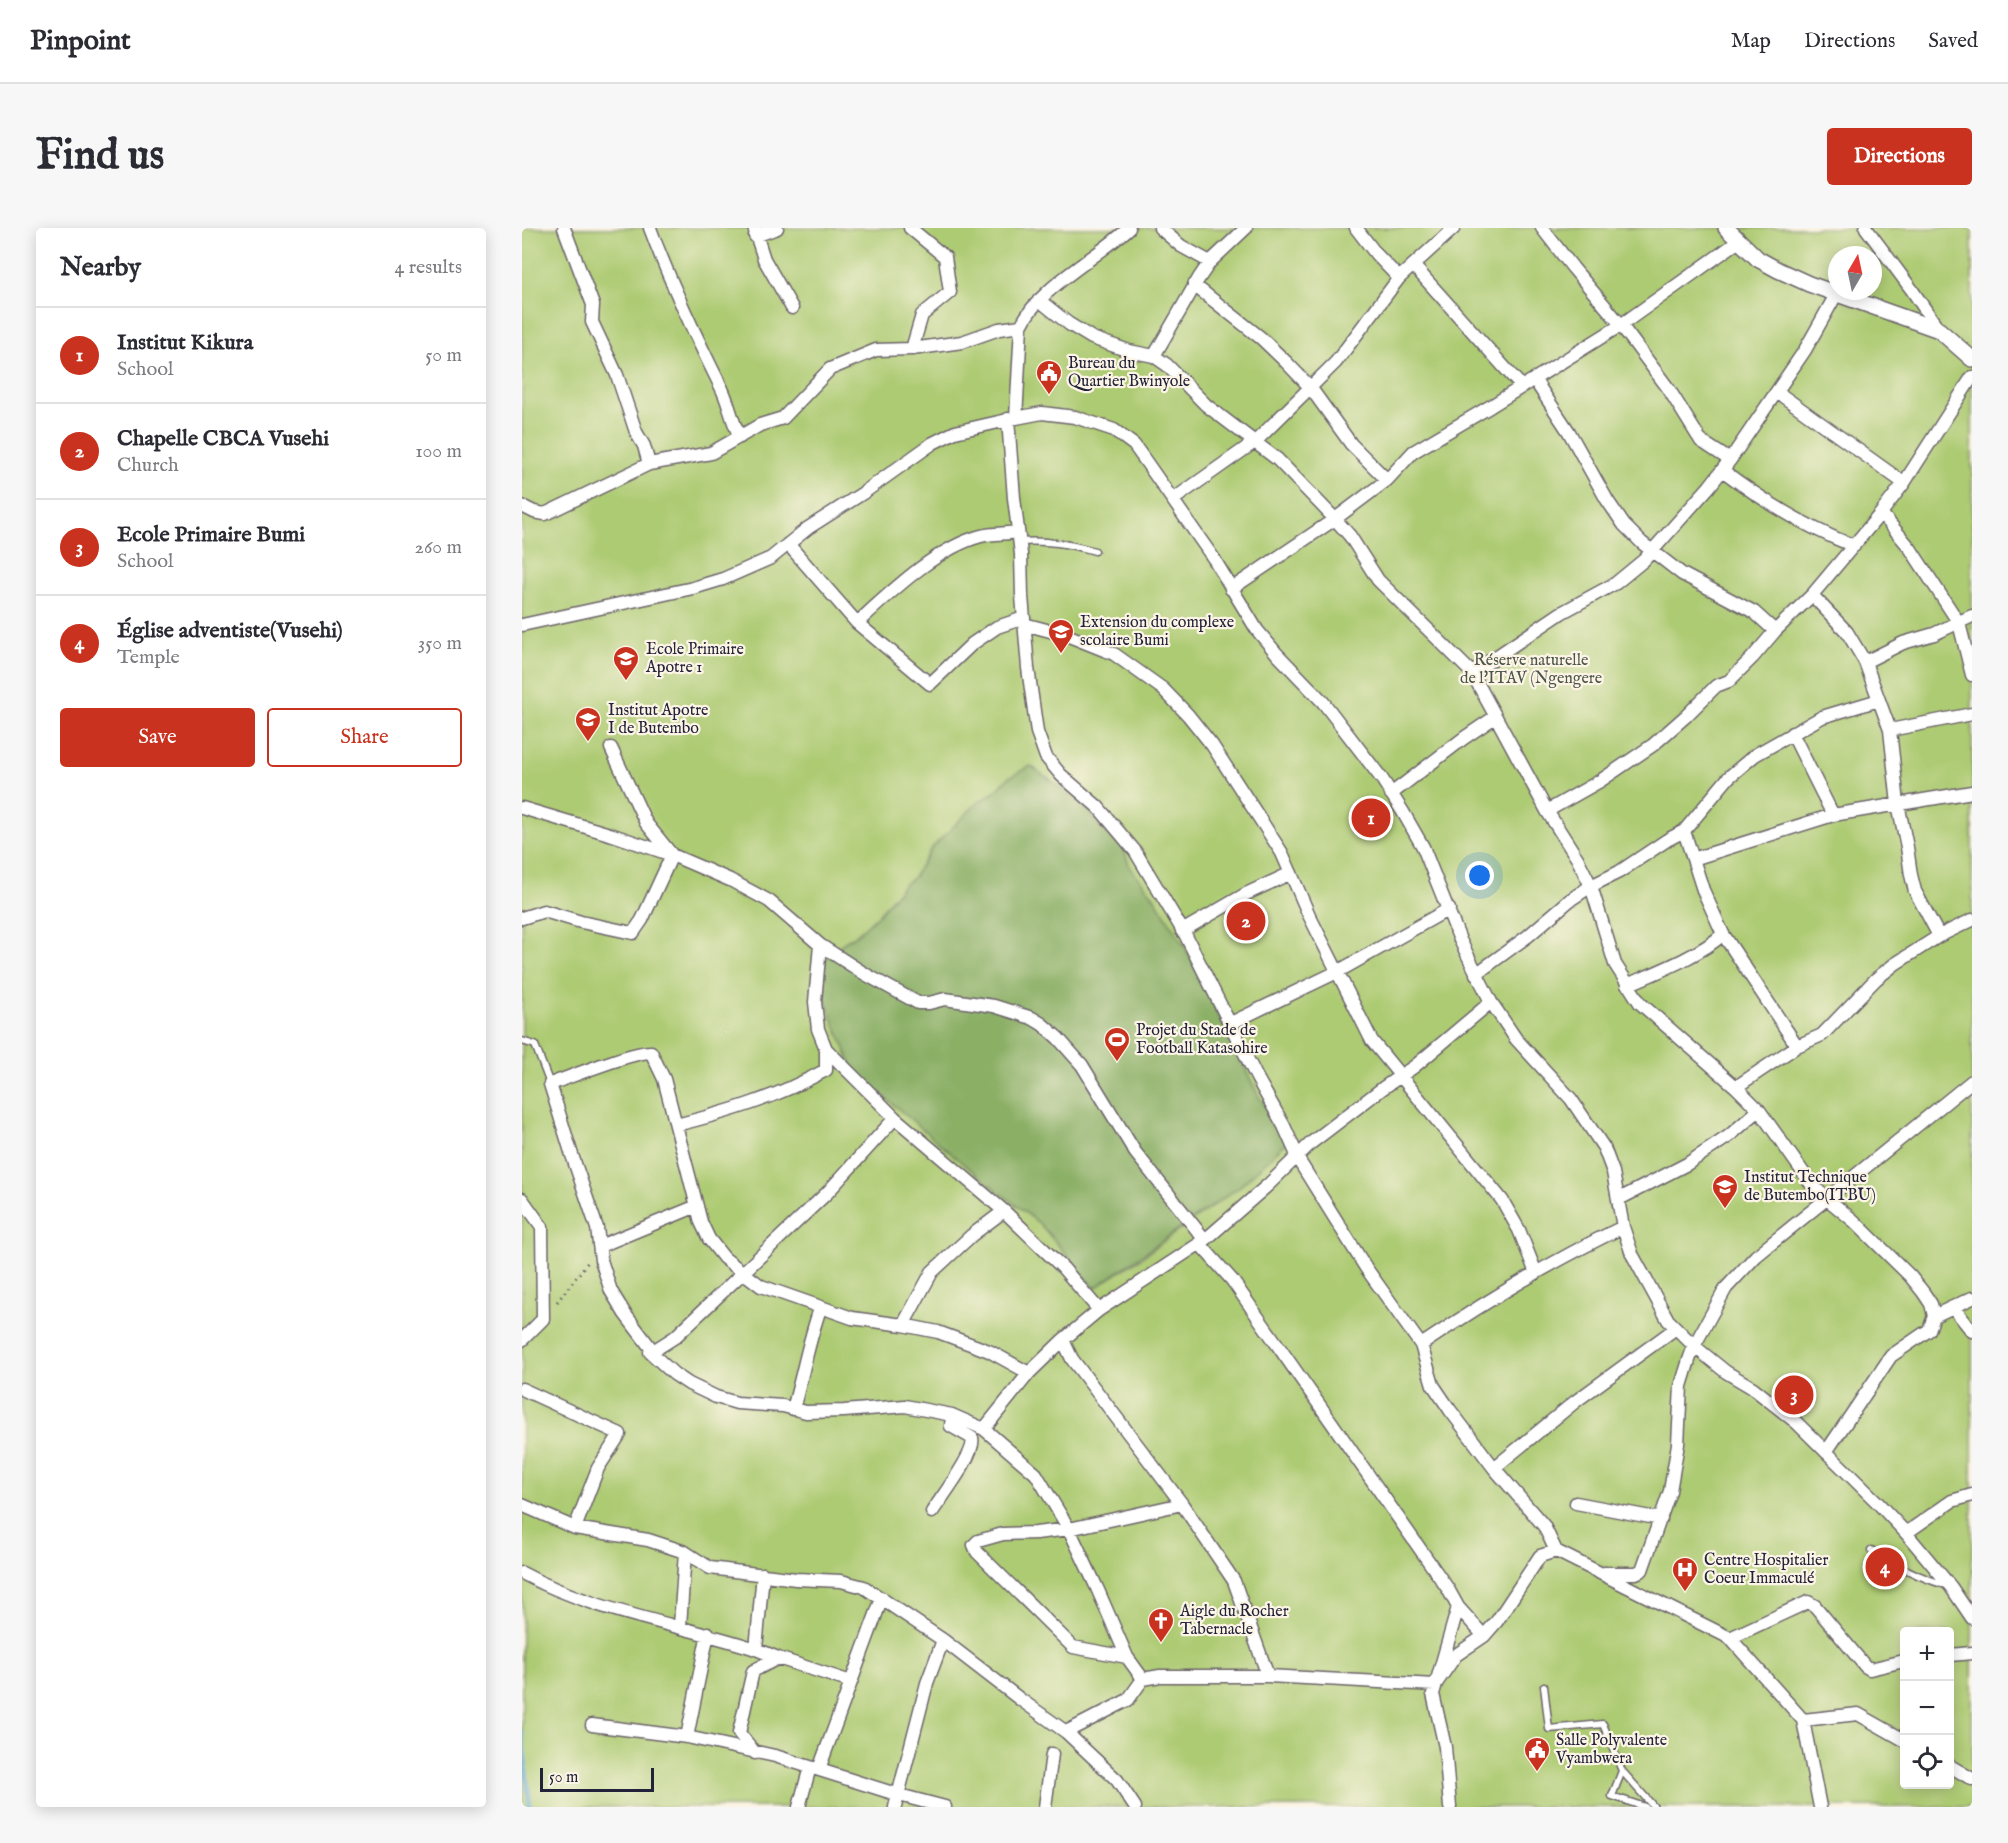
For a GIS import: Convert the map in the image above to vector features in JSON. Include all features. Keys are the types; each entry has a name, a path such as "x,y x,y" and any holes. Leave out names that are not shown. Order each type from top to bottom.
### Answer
{"street":[{"path":"564,228 593,305 592,322 617,375 649,464"},
{"path":"650,228 679,300 721,386 736,429"},
{"path":"777,228 755,232 764,260 792,308"},
{"path":"910,228 945,257 950,292 922,315 912,349"},
{"path":"1129,228 1039,300 1026,315 1021,326 1012,418 1024,621 1037,732 1046,757 1061,775 1098,807 1135,851 1182,931 1311,1182 1366,1268 1420,1345 1433,1385 1450,1410 1494,1468 1544,1526 1556,1551 1730,1638 1803,1720 1820,1807"},
{"path":"1160,228 1181,246 1210,262"},
{"path":"1154,356 1194,285 1210,262 1246,228"},
{"path":"1356,228 1399,278"},
{"path":"1174,499 1256,441 1336,362 1399,278 1454,228"},
{"path":"1542,228 1621,325 1668,388 1701,441 1757,496 1838,540 1854,546"},
{"path":"1726,228 1758,259 1778,270 1828,289"},
{"path":"1866,228 1939,330 1972,359"},
{"path":"1232,589 1335,519 1387,480 1413,452 1621,325 1739,241"},
{"path":"1413,265 1522,387"},
{"path":"1194,285 1261,338 1310,387 1351,444 1387,480"},
{"path":"1039,300 1069,324 1092,338 1129,351 1154,356 1167,365 1206,405 1277,459 1350,536 1378,580 1472,673 1547,811 1577,858 1591,886 1615,964 1640,1003 1759,1110 1812,1185 1854,1221 1910,1276 1931,1304 1934,1316 1929,1330 1891,1356 1826,1452"},
{"path":"1472,673 1561,613 1616,583 1644,560 1726,465 1805,350 1833,300"},
{"path":"1856,300 1939,330"},
{"path":"522,506 545,514 649,464 711,453 736,429 783,418 830,369 876,350 912,349 962,342 999,328 1021,326"},
{"path":"1547,811 1600,781 1653,745 1716,686 1729,681 1754,657 1775,631 1812,595 1881,513 1904,483 1972,377"},
{"path":"1534,379 1569,432 1607,500 1624,525 1642,543 1682,574 1754,612 1775,631"},
{"path":"1777,392 1904,483"},
{"path":"522,625 693,588 723,579 771,558 933,443 955,432 1012,418 1056,414 1075,417 1114,430 1134,445 1174,499 1257,630 1323,702 1392,794 1423,847 1460,940 1491,1002 1516,1039 1571,1099 1605,1148 1613,1172 1623,1227 1636,1262 1668,1320 1694,1346 1726,1372 1753,1388 1796,1422 1906,1533 1951,1587 1972,1618"},
{"path":"1881,513 1910,548 1959,623 1972,675"},
{"path":"858,623 903,581 952,548 982,536 1019,537"},
{"path":"788,544 858,623 930,684 972,644 998,627 1024,621 1114,654 1163,689 1212,745 1282,853 1372,1041 1502,1200 1519,1230 1536,1273"},
{"path":"1812,595 1847,632 1865,662 1890,730 1898,804 1915,891 1939,936"},
{"path":"1865,662 1903,643 1934,634 1972,616"},
{"path":"1476,974 1591,886 1619,872 1684,831 1729,777 1755,755 1822,717 1879,700"},
{"path":"1890,730 1972,714"},
{"path":"1392,794 1495,717"},
{"path":"1792,733 1833,815"},
{"path":"611,748 646,823 672,855"},
{"path":"1693,859 1833,815 1972,792"},
{"path":"522,808 672,855 730,880 769,901 820,945 918,1003 945,999 994,1006 1025,1015 1042,1024 1082,1065 1135,1152 1232,1280 1458,1606 1484,1636"},
{"path":"1684,831 1703,890 1723,934 1797,1046"},
{"path":"522,918 544,911 633,933 642,920 672,855"},
{"path":"1182,931 1246,894 1291,873"},
{"path":"1229,1024 1337,972 1449,909"},
{"path":"1736,1087 1797,1046 1822,1035 1876,979 1895,964 1939,936 1972,920"},
{"path":"1627,985 1713,943 1723,934"},
{"path":"820,945 815,1002 818,1029 826,1048 895,1118 1004,1211 1063,1268 1099,1310"},
{"path":"984,1429 1029,1373 1063,1340 1099,1310 1202,1241 1340,1120 1401,1076 1491,1002"},
{"path":"676,1125 734,1111 791,1089 826,1070 826,1048"},
{"path":"653,1351 611,1291 602,1260 597,1228 550,1084 646,1052 651,1052 664,1079 701,1222 709,1239 724,1258 761,1286 820,1309 852,1318 938,1332 988,1351 1029,1373"},
{"path":"1599,1573 1636,1573 1642,1570 1670,1491 1678,1444 1681,1386 1694,1346 1725,1288 1756,1256 1972,1081"},
{"path":"1619,1199 1687,1164 1729,1136 1759,1110"},
{"path":"895,1118 827,1193 675,1337 650,1352 674,1374 716,1397 737,1403 783,1406 806,1412 905,1406 952,1415 984,1429 1036,1474 1069,1529 1126,1657 1143,1679"},
{"path":"522,1199 542,1227 543,1319 522,1340"},
{"path":"600,1246 697,1206"},
{"path":"903,1325 932,1272 972,1235 1004,1211"},
{"path":"1420,1345 1475,1308 1575,1250 1623,1227"},
{"path":"1934,1316 1972,1298"},
{"path":"1953,1308 1972,1331"},
{"path":"793,1408 804,1358 820,1309"},
{"path":"1494,1468 1576,1401 1676,1328"},
{"path":"1063,1340 1072,1359 1182,1504 1234,1581 1268,1676"},
{"path":"522,1389 620,1434 598,1468 575,1528"},
{"path":"932,1512 959,1472 973,1446 972,1438 951,1426 952,1415"},
{"path":"1906,1533 1952,1501 1972,1495"},
{"path":"1576,1503 1661,1519"},
{"path":"1126,1657 1072,1647 977,1552 974,1545 978,1540 1003,1534 1069,1529 1182,1504"},
{"path":"522,1505 575,1528 648,1539 685,1552 710,1568 796,1579 842,1581 864,1587 943,1640 1066,1732 1117,1780 1135,1807"},
{"path":"1435,1684 1456,1655 1484,1636 1497,1622 1540,1556 1556,1551"},
{"path":"680,1626 685,1552"},
{"path":"522,1573 534,1580 593,1602 708,1633 851,1682"},
{"path":"756,1649 763,1574"},
{"path":"799,1807 851,1682 882,1598"},
{"path":"1730,1638 1808,1602 1815,1606 1865,1666 1870,1669 1900,1662"},
{"path":"1450,1807 1445,1747 1433,1694 1458,1606"},
{"path":"687,1737 708,1633"},
{"path":"897,1801 927,1683 943,1640"},
{"path":"1954,1655 1972,1653"},
{"path":"755,1753 739,1733 753,1671 778,1658"},
{"path":"1066,1732 1128,1700 1143,1679 1160,1676 1268,1676 1435,1684"},
{"path":"1803,1720 1858,1714 1900,1737"},
{"path":"592,1725 687,1737 775,1756 814,1768 897,1801 945,1807"},
{"path":"1045,1807 1052,1754"},
{"path":"1954,1768 1972,1779"}],"lane":[{"path":"1019,537 1062,542 1095,551"},
{"path":"522,1041 535,1045 550,1084"},
{"path":"1871,1550 1930,1581 1951,1587"},
{"path":"1544,1686 1549,1729 1603,1724 1622,1771 1654,1807"},
{"path":"1622,1771 1611,1796 1645,1807"}],"path":[{"path":"543,1319 600,1246"}],"green space":[{"name":"Réserve naturelle de l'ITAV (Ngengere","path":"522,228 1972,228 1972,1807 522,1807","holes":["1009,777 1048,777 1088,809 1100,828 1123,847 1130,868 1152,894 1186,949 1259,1097 1288,1141 1239,1187 1095,1288 1040,1224 961,1162 843,943 855,936 878,915 904,884 913,878 931,850"]},
{"path":"1031,766 1088,809 1100,828 1123,847 1130,868 1152,894 1186,949 1259,1097 1288,1141 1239,1187 1095,1288 1040,1224 961,1162 854,1071 822,992 821,983 827,957 878,915 904,884 913,878 931,849 977,803 996,791 1009,777"}],"waterway":[{"path":"522,1732 530,1807"}],"place":[{"name":"Bureau du Quartier Bwinyole","path":"1049,396"},
{"name":"Extension du complexe scolaire Bumi","path":"1061,655"},
{"name":"Ecole Primaire Apotre 1","path":"626,682"},
{"name":"Institut Apotre I de Butembo","path":"588,743"},
{"name":"Institut Kikura","path":"1371,818"},
{"name":"Chapelle CBCA Vusehi","path":"1246,921"},
{"name":"Projet du Stade de Football Katasohire","path":"1117,1063"},
{"name":"Institut Technique de Butembo(ITBU)","path":"1725,1210"},
{"name":"Ecole Primaire Bumi","path":"1794,1395"},
{"name":"Église adventiste(Vusehi)","path":"1885,1567"},
{"name":"Centre Hospitalier Coeur Immaculé","path":"1685,1593"},
{"name":"Aigle du Rocher Tabernacle","path":"1161,1644"},
{"name":"Salle Polyvalente Vyambwera","path":"1537,1773"}]}
